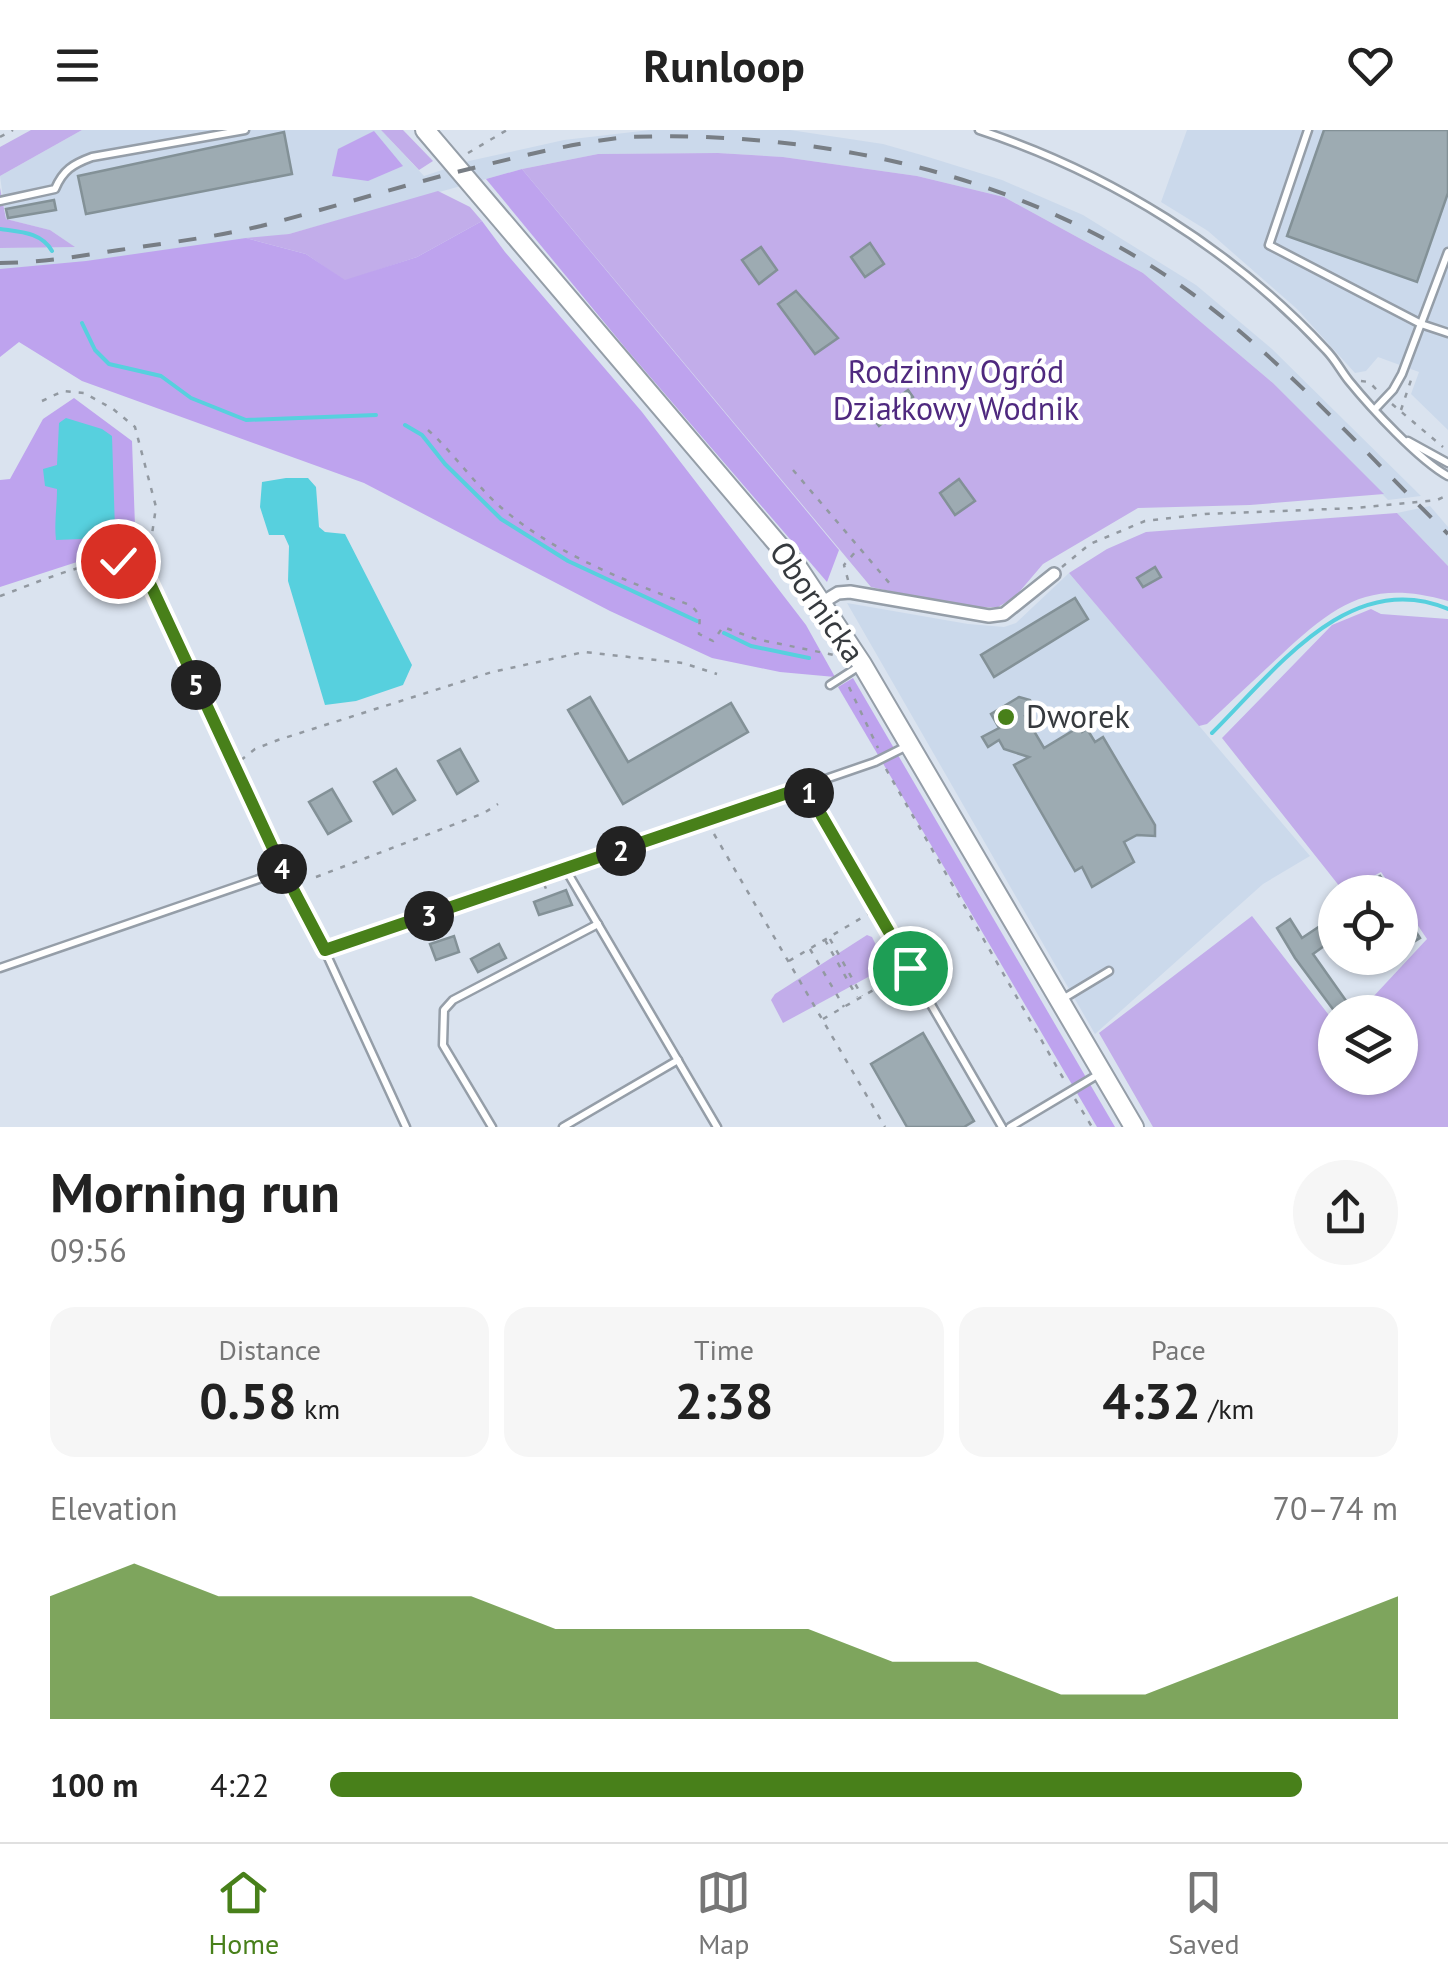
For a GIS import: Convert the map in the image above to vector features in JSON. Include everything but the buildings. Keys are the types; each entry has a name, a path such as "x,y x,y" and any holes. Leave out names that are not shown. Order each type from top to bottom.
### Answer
{"main road":[{"name":"Obornicka","path":"425,130 823,602 1134,1127"}],"street":[{"path":"823,602 838,593 850,592 988,616 1004,614 1054,574"}],"lane":[{"path":"0,201 54,189 72,165 92,157 245,130"},
{"path":"980,130 1103,182 1236,267 1328,351 1350,382 1420,457 1448,476"},
{"path":"1308,130 1268,245 1421,324 1448,333"},
{"path":"1376,408 1402,374 1448,252"},
{"path":"1406,440 1448,462"},
{"path":"830,685 862,664"},
{"path":"325,950 805,787 910,745"},
{"path":"235,768 406,1127"},
{"path":"805,787 1002,1127"},
{"path":"0,968 283,870"},
{"path":"566,870 717,1127"},
{"path":"492,1127 443,1045 444,1010 453,1000 598,924"},
{"path":"1060,1000 1109,970"},
{"path":"563,1127 678,1060"},
{"path":"1010,1127 1102,1072"}],"path":[{"path":"0,137 12,130"},
{"path":"454,164 507,130"},
{"path":"1400,412 1415,370"},
{"path":"1350,382 1369,382 1448,451"},
{"path":"42,401 63,390 84,393 135,427 156,507 146,575"},
{"path":"428,430 509,514 602,569 690,605 700,613 699,634 706,638 713,641 723,627 756,639 835,656"},
{"path":"792,470 891,585"},
{"path":"1054,574 1090,544 1146,520 1409,503 1448,495"},
{"path":"850,592 844,565 860,548"},
{"path":"0,596 92,565 118,561 135,564 146,575 235,768"},
{"path":"235,768 243,756 278,740 492,672 584,652 683,663 717,674"},
{"path":"844,677 867,719 890,778 1092,1127"},
{"path":"316,878 484,814 498,804"},
{"path":"714,834 885,1127"},
{"path":"789,964 876,910"},
{"path":"827,939 860,997"},
{"path":"810,950 844,1007"},
{"path":"821,1019 910,968"}],"shaded area":[{"path":"82,130 381,130 424,176 469,161 564,140 650,130 790,130 883,144 1002,180 1083,215 1196,285 1272,349 1421,496 1388,500 1273,383 1143,273 1004,197 917,176 783,157 598,154 522,169 289,234 0,276 0,248 73,246 50,230 6,219 0,176"},
{"path":"1187,130 1448,130 1448,430 1411,394 1419,372 1378,357 1366,371 1355,373 1297,309 1208,231 1161,202"},
{"path":"374,131 403,166 368,181 332,176 338,149"},
{"path":"522,169 839,550 827,582 486,179"},
{"path":"482,221 642,412 806,625 835,677 780,672 712,658 610,611 364,483 82,381 19,342 0,357 0,269 246,238 306,254 345,280 417,257"},
{"path":"74,398 132,441 136,555 80,561 0,587 0,480 10,479 43,419"},
{"path":"1430,506 1448,527 1448,566 1397,513"},
{"path":"1069,573 1310,856 1263,884 1095,1034 847,603 1004,627 1016,623"},
{"path":"853,678 1115,1127 1097,1127 838,687"}],"green space":[{"path":"31,130 82,130 0,176 0,147"},
{"path":"381,130 403,130 433,161 419,170"},
{"name":"Rodzinny Ogród Działkowy Wodnik","path":"598,154 783,157 917,176 1004,197 1143,273 1273,383 1384,494 1250,505 1138,508 1043,564 1015,597 998,607 969,608 871,587 522,169"},
{"path":"0,188 6,219 50,230 75,247 0,248"},
{"path":"438,191 470,207 482,221 417,257 345,281 306,254 246,238 289,234"},
{"path":"1397,513 1448,566 1448,601 1397,593 1356,600 1338,609 1301,637 1207,724 1199,726 1069,573 1107,549 1146,532"},
{"path":"1371,609 1381,614 1448,619 1448,1127 1153,1127 1099,1033 1252,916 1318,1001 1318,1095 1418,1095 1418,995 1375,995 1393,975 1418,975 1418,949 1427,939 1418,926 1418,875 1331,875 1222,738 1332,625"},
{"path":"867,935 872,937 886,965 883,969 783,1023 771,1000 775,994"}],"water":[{"path":"66,418 112,436 115,530 81,539 56,540 57,489 45,486 43,469 57,465 59,423"},
{"path":"308,478 316,487 319,527 325,532 345,534 412,665 403,685 356,701 325,705 288,581 289,546 284,535 269,535 260,507 262,482"}],"waterway":[{"path":"0,229 36,236 52,251"},
{"path":"82,323 95,350 109,364 161,376 191,398 246,420 376,415"},
{"path":"405,425 422,435 445,464 501,519 568,561 697,621"},
{"path":"1212,733 1288,656 1316,632 1346,614 1378,602 1412,600 1448,609"},
{"path":"724,633 751,646 809,658"}],"railway":[{"path":"0,263 75,257 244,230 508,159 626,137 778,142 853,153 999,192 1068,221 1135,256 1198,298 1264,352 1448,534"}],"place":[{"name":"Dworek","path":"1006,717"}],"route":[{"path":"118,561 135,564 146,575 283,870 325,950 805,787 910,968"}]}
